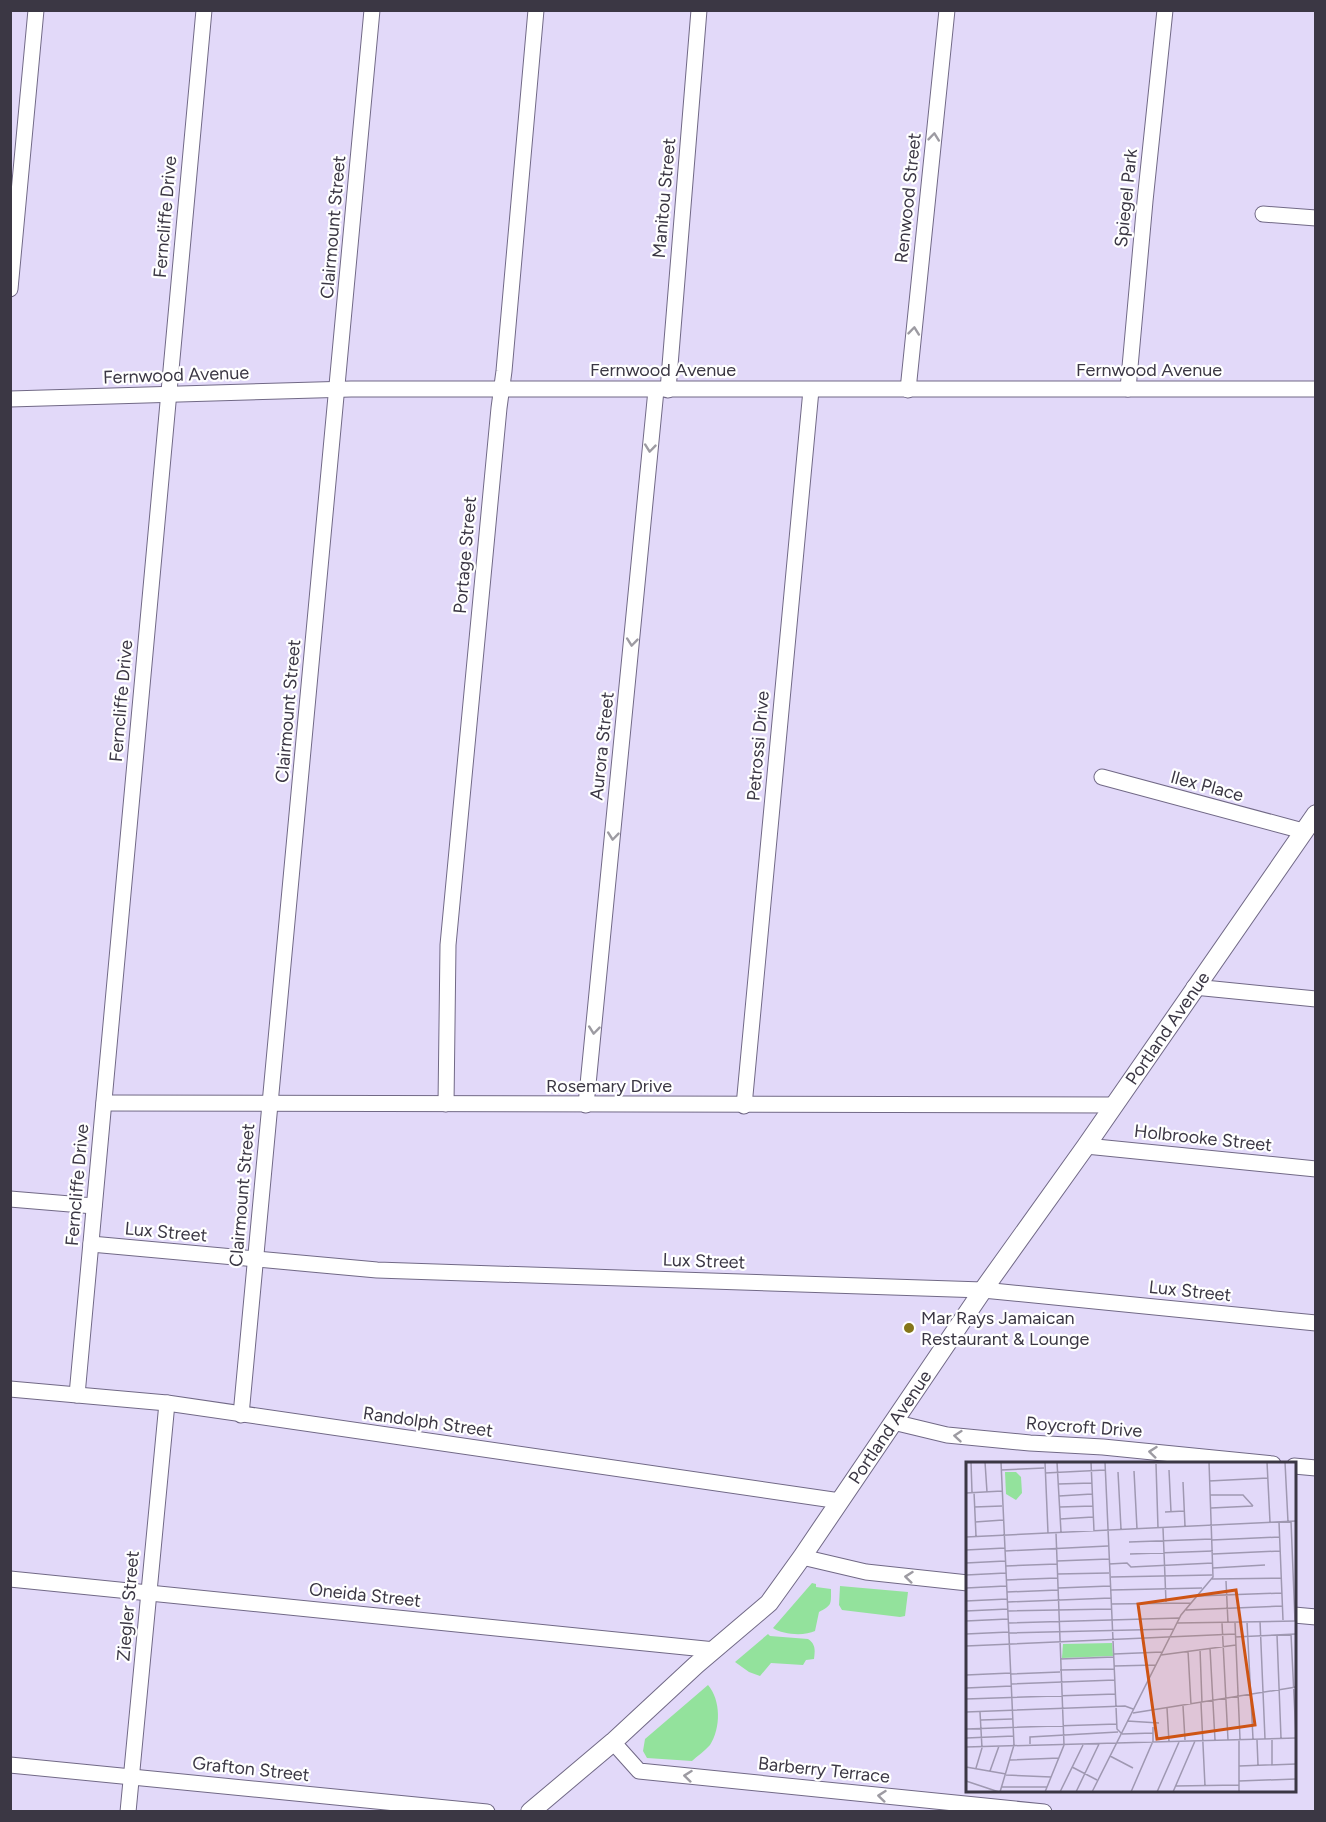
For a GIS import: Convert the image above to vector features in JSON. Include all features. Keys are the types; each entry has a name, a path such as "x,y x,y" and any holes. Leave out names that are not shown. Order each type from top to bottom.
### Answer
{"main road":[{"name":"Portland Avenue","path":"530,1812 613,1742 769,1603 983,1290 1086,1146 1316,813"}],"street":[{"path":"10,289 36,10"},
{"name":"Ferncliffe Drive","path":"77,1395 204,10"},
{"name":"Clairmount Street","path":"241,1415 372,10"},
{"name":"Portage Street","path":"446,1104 448,945 536,10"},
{"name":"Manitou Street","path":"662,390 699,10"},
{"name":"Renwood Street","path":"908,390 947,10"},
{"name":"Spiegel Park","path":"1128,389 1165,10"},
{"path":"1263,214 1316,218"},
{"name":"Fernwood Avenue","path":"10,399 337,390 1316,389"},
{"name":"Aurora Street","path":"586,1105 662,390"},
{"name":"Petrossi Drive","path":"744,1106 811,390"},
{"name":"Ilex Place","path":"1102,777 1303,831"},
{"path":"1194,987 1316,999"},
{"name":"Rosemary Drive","path":"104,1103 1114,1105"},
{"name":"Holbrooke Street","path":"1086,1146 1316,1169"},
{"path":"10,1199 94,1206"},
{"name":"Lux Street","path":"91,1244 377,1270 983,1290 1316,1323"},
{"name":"Randolph Street","path":"10,1389 167,1403 840,1501"},
{"name":"Ziegler Street","path":"128,1812 167,1403"},
{"name":"Roycroft Drive","path":"893,1422 947,1435 1254,1462"},
{"path":"1296,1466 1316,1468"},
{"path":"802,1557 867,1572 966,1582"},
{"name":"Oneida Street","path":"10,1579 715,1650"},
{"path":"1296,1615 1316,1617"},
{"name":"Barberry Terrace","path":"613,1742 639,1771 940,1807 1044,1812"},
{"name":"Grafton Street","path":"10,1765 487,1812"}],"green space":[{"path":"812,1583 816,1584 816,1587 831,1589 830,1604 819,1612 815,1631 794,1634 773,1628"},
{"path":"840,1586 908,1592 905,1616 842,1610 839,1605"},
{"path":"768,1634 808,1639 814,1645 814,1659 806,1660 803,1665 771,1663 760,1676 749,1672 735,1662"},
{"path":"708,1685 715,1698 718,1714 716,1731 710,1745 692,1761 647,1758 643,1751 645,1739"}],"place":[{"name":"Mar Rays Jamaican Restaurant & Lounge","path":"909,1328"}]}
